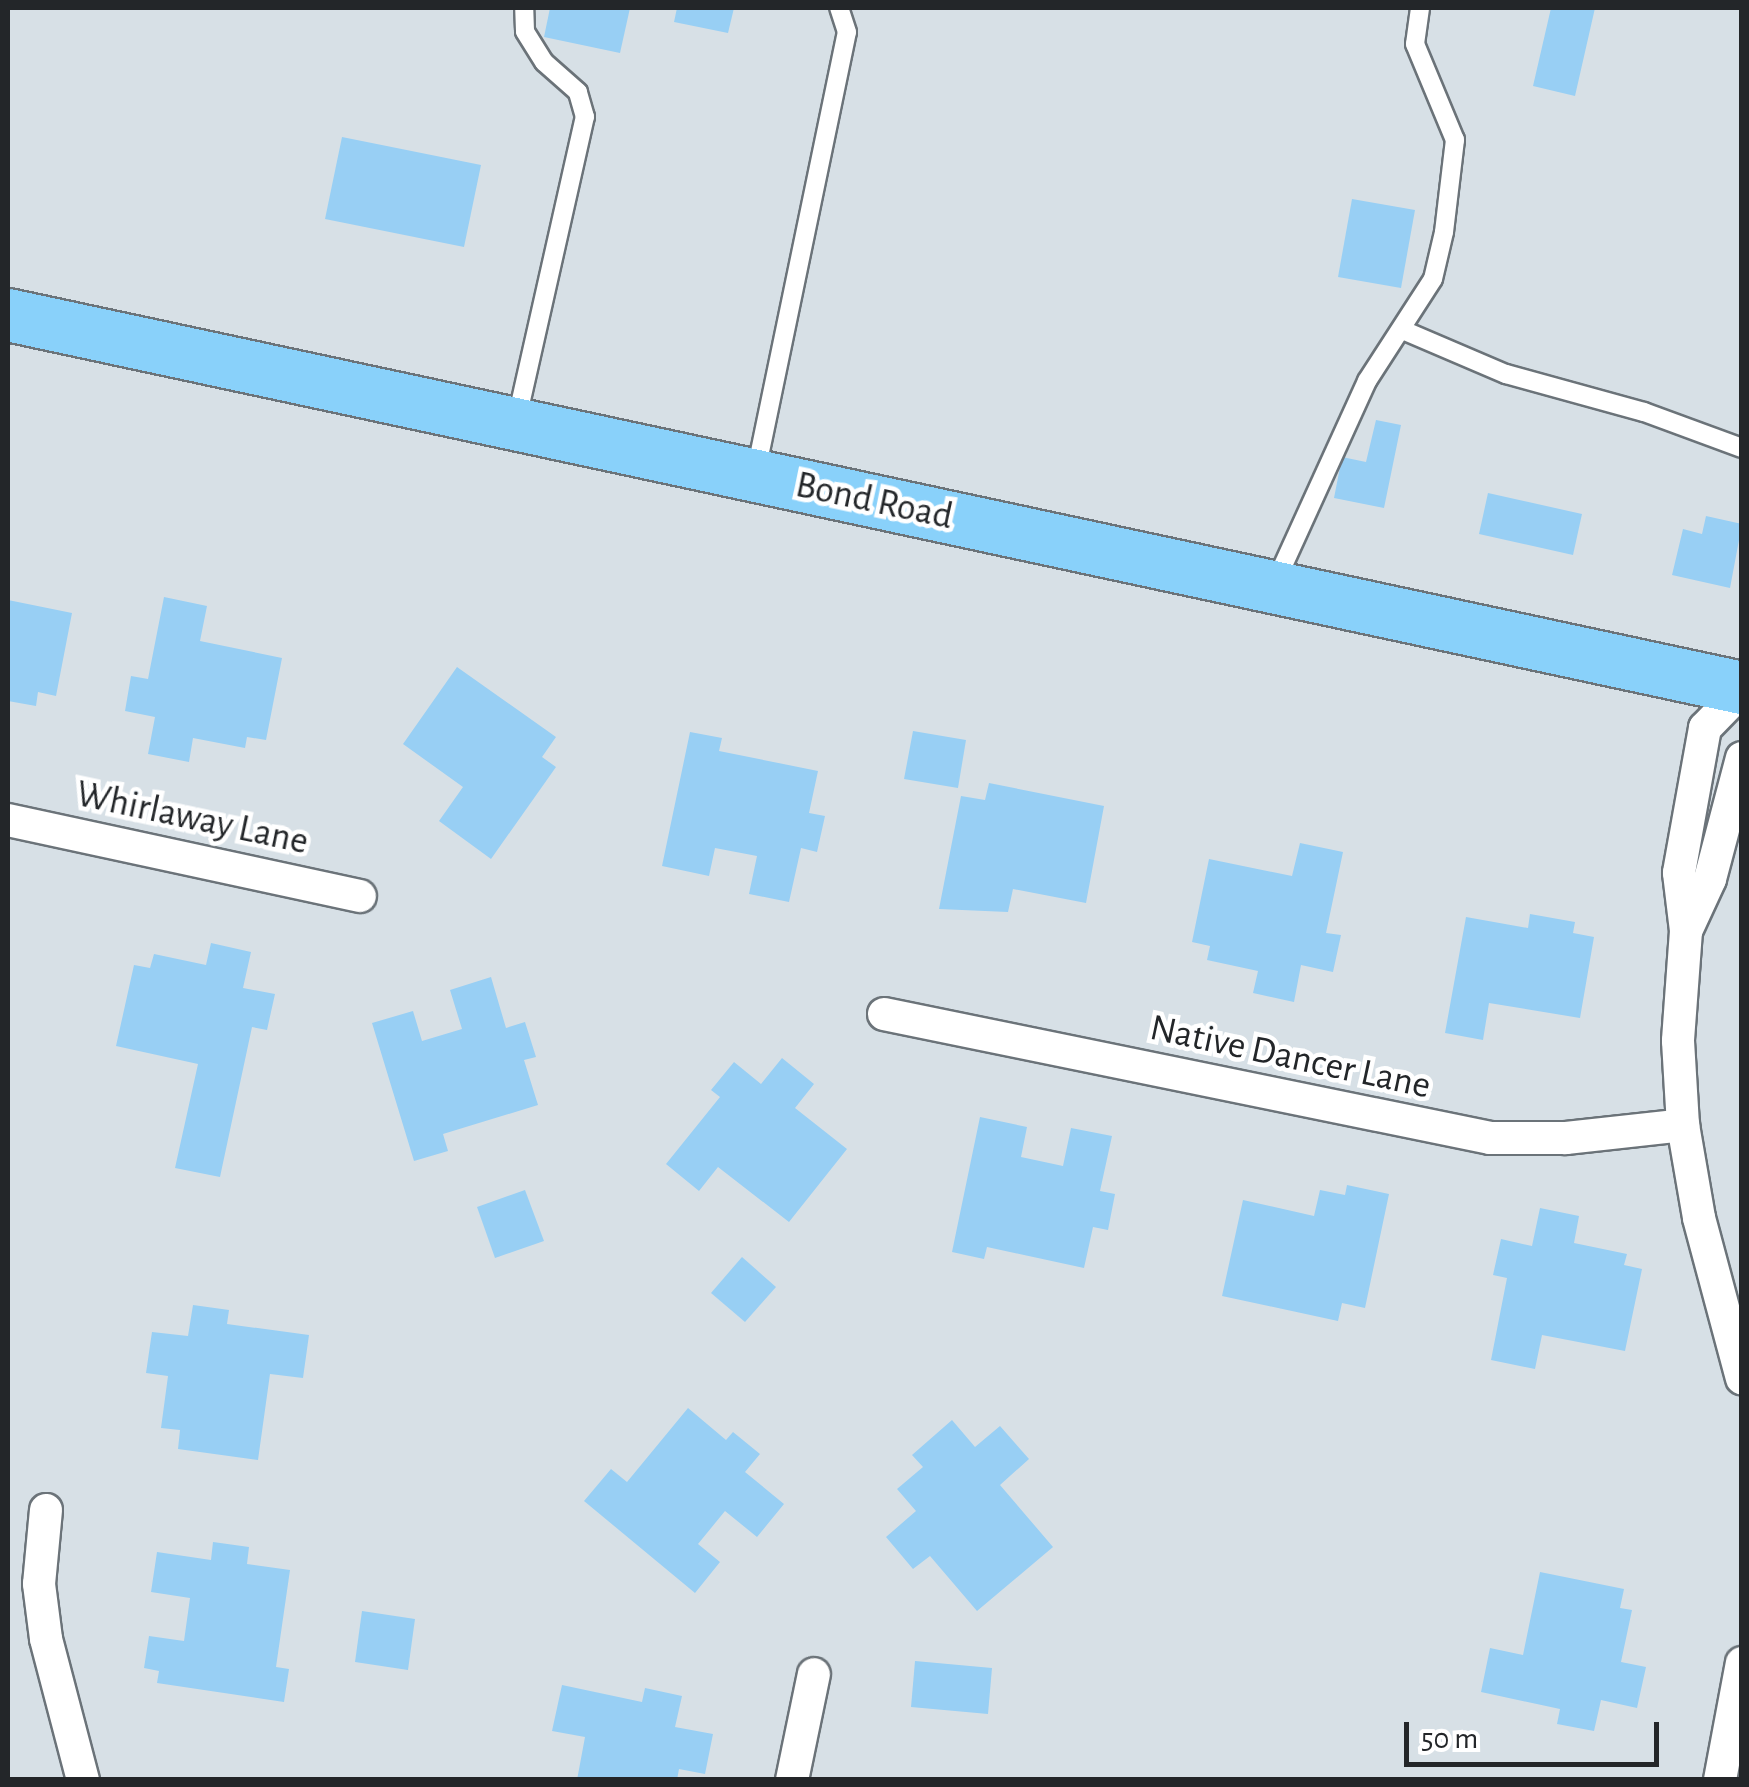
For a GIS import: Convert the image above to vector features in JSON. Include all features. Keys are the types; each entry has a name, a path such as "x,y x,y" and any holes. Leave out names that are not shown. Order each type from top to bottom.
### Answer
{"main road":[{"name":"Bond Road","path":"8,315 1742,689"}],"street":[{"path":"1742,689 1705,728 1679,873 1686,931 1678,1041 1683,1125 1742,1378"},
{"path":"1686,931 1710,879 1742,758"},
{"name":"Whirlaway Lane","path":"8,820 360,896"},
{"name":"Native Dancer Lane","path":"884,1014 1471,1135 1566,1138 1683,1125"},
{"path":"46,1510 39,1584 46,1640 83,1780"},
{"path":"1720,1780 1742,1663"},
{"path":"792,1780 814,1674"}],"lane":[{"path":"516,424 584,118 578,92 544,62 525,32 524,8"},
{"path":"754,476 847,32 839,8"},
{"path":"1273,588 1367,382 1405,331 1432,279 1456,140 1414,44 1420,8"},
{"path":"1405,331 1506,374 1644,412 1742,448"}],"building":[{"path":"550,8 630,8 620,53 544,37"},
{"path":"677,8 734,8 728,33 674,22"},
{"path":"1551,8 1595,8 1575,96 1533,86"},
{"path":"342,137 481,165 464,247 325,219"},
{"path":"1352,199 1415,210 1401,288 1338,277"},
{"path":"1376,420 1401,425 1384,508 1334,498 1342,457 1366,462"},
{"path":"1488,493 1582,514 1573,555 1479,534"},
{"path":"1706,516 1742,524 1730,588 1672,575 1683,529 1702,534"},
{"path":"164,597 207,606 200,641 282,658 266,740 247,737 245,748 193,738 189,762 148,754 155,717 125,711 131,676 148,679"},
{"path":"8,600 72,613 56,696 38,692 36,706 8,701"},
{"path":"457,667 556,737 542,757 556,767 491,859 439,821 463,787 403,744"},
{"path":"913,731 966,740 958,788 904,779"},
{"path":"690,732 722,738 719,751 818,771 809,813 825,816 817,852 801,848 789,902 749,894 757,856 715,848 709,876 662,866"},
{"path":"989,783 1104,806 1086,903 1013,889 1008,912 939,909 961,796 985,800"},
{"path":"1300,843 1343,852 1326,933 1341,935 1333,972 1301,965 1294,1002 1253,993 1258,971 1207,960 1210,946 1192,942 1209,859 1292,876"},
{"path":"1530,914 1575,922 1573,933 1594,937 1580,1018 1489,1003 1483,1040 1445,1033 1466,917 1528,928"},
{"path":"211,943 251,952 243,988 275,994 267,1030 252,1027 220,1177 175,1168 198,1064 116,1046 134,965 150,968 154,954 206,965"},
{"path":"491,977 506,1028 525,1022 536,1057 524,1060 538,1105 443,1134 448,1151 414,1161 372,1023 413,1011 422,1041 462,1029 450,990"},
{"path":"782,1058 814,1084 795,1108 847,1149 789,1222 718,1167 699,1191 666,1164 720,1097 711,1090 734,1062 761,1084"},
{"path":"980,1117 1027,1127 1021,1157 1063,1166 1071,1128 1112,1136 1100,1191 1115,1194 1108,1230 1093,1227 1084,1268 987,1247 984,1259 952,1252"},
{"path":"1347,1185 1389,1194 1365,1308 1342,1303 1338,1321 1222,1296 1243,1200 1314,1216 1320,1190 1345,1195"},
{"path":"525,1190 544,1241 495,1258 477,1207"},
{"path":"1540,1208 1579,1216 1574,1243 1627,1254 1624,1265 1642,1269 1625,1351 1542,1335 1535,1369 1491,1360 1507,1278 1493,1275 1501,1239 1532,1246"},
{"path":"742,1257 776,1287 745,1322 711,1293"},
{"path":"193,1305 229,1310 227,1324 309,1335 303,1378 270,1374 258,1460 178,1449 180,1430 161,1428 168,1376 146,1373 152,1332 188,1336"},
{"path":"688,1408 726,1440 733,1432 760,1454 745,1472 784,1504 757,1537 725,1511 698,1544 720,1562 695,1593 584,1501 611,1469 627,1482"},
{"path":"952,1420 975,1447 1000,1426 1029,1459 1000,1485 1053,1547 977,1611 930,1556 913,1569 886,1537 916,1511 897,1489 923,1467 912,1455"},
{"path":"213,1542 249,1547 247,1564 290,1570 276,1667 289,1669 284,1702 157,1683 159,1671 144,1668 149,1636 184,1641 190,1598 151,1592 157,1552 211,1560"},
{"path":"1540,1572 1624,1589 1620,1608 1632,1610 1621,1662 1646,1667 1637,1708 1601,1700 1594,1731 1557,1724 1560,1709 1481,1692 1490,1648 1523,1655"},
{"path":"362,1611 415,1619 408,1670 355,1662"},
{"path":"915,1661 992,1668 988,1714 911,1707"},
{"path":"562,1685 642,1702 645,1688 682,1696 675,1727 713,1734 705,1774 679,1769 677,1780 577,1780 585,1737 552,1731"}]}
